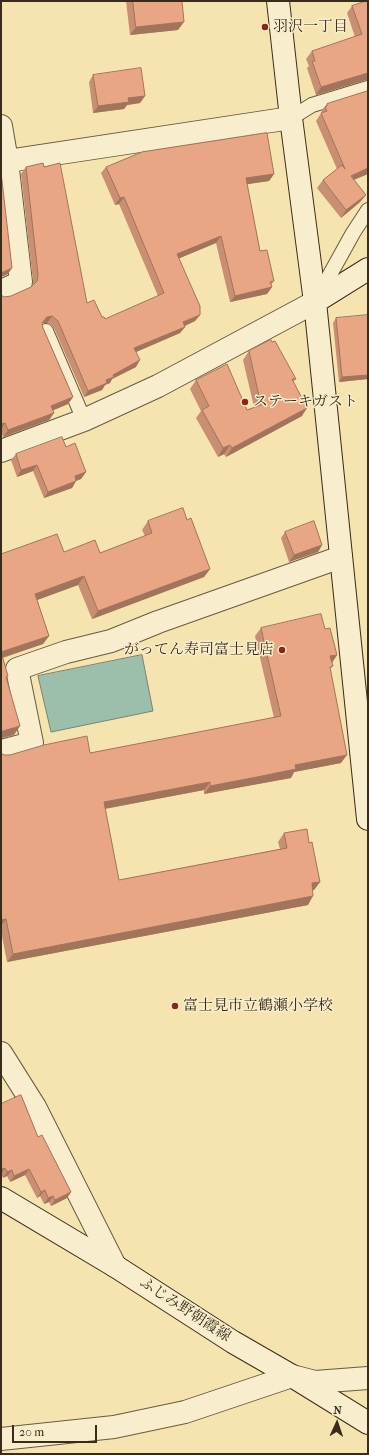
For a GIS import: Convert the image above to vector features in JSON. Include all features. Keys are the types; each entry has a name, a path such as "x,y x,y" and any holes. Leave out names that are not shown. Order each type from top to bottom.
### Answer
{"street":[{"path":"278,1 291,118 315,302 368,819"},
{"path":"4,161 291,118"},
{"path":"1,126 4,161 21,282 1,292"},
{"path":"1,451 84,420 158,386 315,302 368,269"},
{"path":"1,751 32,743 17,669 66,652 111,641 158,622 341,557"},
{"path":"1,1053 35,1107 115,1266"},
{"name":"ふじみ野朝霞線","path":"1,1198 115,1266 233,1342 292,1376 368,1423"},
{"path":"1,1439 114,1427 185,1412 292,1376 315,1382 368,1378"}],"lane":[{"path":"291,118 312,105 368,88"},
{"path":"315,302 353,233 368,210"},
{"path":"46,331 84,420"}],"shaded area":[{"path":"142,655 153,711 51,732 38,676"}],"building":[{"path":"133,1 182,1 184,22 136,27"},
{"path":"368,1 368,73 321,87 312,61 315,61 312,51 362,34 352,6"},
{"path":"141,68 145,96 128,98 129,102 98,106 93,75"},
{"path":"368,91 368,168 351,176 366,195 346,210 323,180 342,165 345,169 321,113 327,111 325,107 327,104"},
{"path":"267,133 274,174 246,178 260,251 267,250 274,281 270,282 272,287 235,296 221,236 177,254 200,306 200,315 183,322 185,327 134,348 140,360 113,375 114,377 106,380 107,383 88,391 58,321 52,316 47,317 42,323 43,328 73,397 51,406 54,413 8,430 5,423 1,424 1,295 4,297 11,296 31,287 37,281 38,274 26,167 43,163 44,167 60,163 87,303 94,300 102,317 105,319 164,293 124,197 120,198 106,167 142,152"},
{"path":"1,172 12,268 1,273"},
{"path":"368,315 368,375 342,377 336,318"},
{"name":"ステーキガスト","path":"271,340 272,342 275,341 296,379 292,379 307,408 232,448 230,445 223,448 202,410 209,406 196,380 227,364 247,410 261,405 249,351"},
{"path":"62,437 66,447 75,443 86,472 75,476 76,481 48,492 37,465 21,470 16,454"},
{"path":"183,508 187,520 191,518 210,569 98,611 84,576 35,594 49,636 1,652 1,554 57,534 64,552 95,540 100,553 152,533 148,521"},
{"path":"314,521 322,545 294,555 285,532"},
{"path":"321,614 325,629 330,628 337,655 330,656 333,666 330,667 347,755 295,765 296,769 257,777 210,786 210,782 104,802 119,880 287,848 284,833 307,829 309,843 312,842 320,882 312,883 313,896 13,954 6,919 2,920 1,914 1,753 4,755 10,755 44,745 87,736 90,753 281,716 261,628"},
{"path":"1,652 8,676 6,677 20,726 1,732"},
{"path":"21,1095 38,1137 42,1135 71,1192 55,1200 53,1196 48,1198 45,1190 41,1192 29,1169 14,1176 12,1170 7,1172 5,1168 2,1169 1,1166 1,1104"}],"place":[{"name":"羽沢一丁目","path":"265,27"},
{"name":"ステーキガスト","path":"245,402"},
{"name":"がってん寿司富士見店","path":"282,650"},
{"name":"富士見市立鶴瀬小学校","path":"175,1006"}]}
